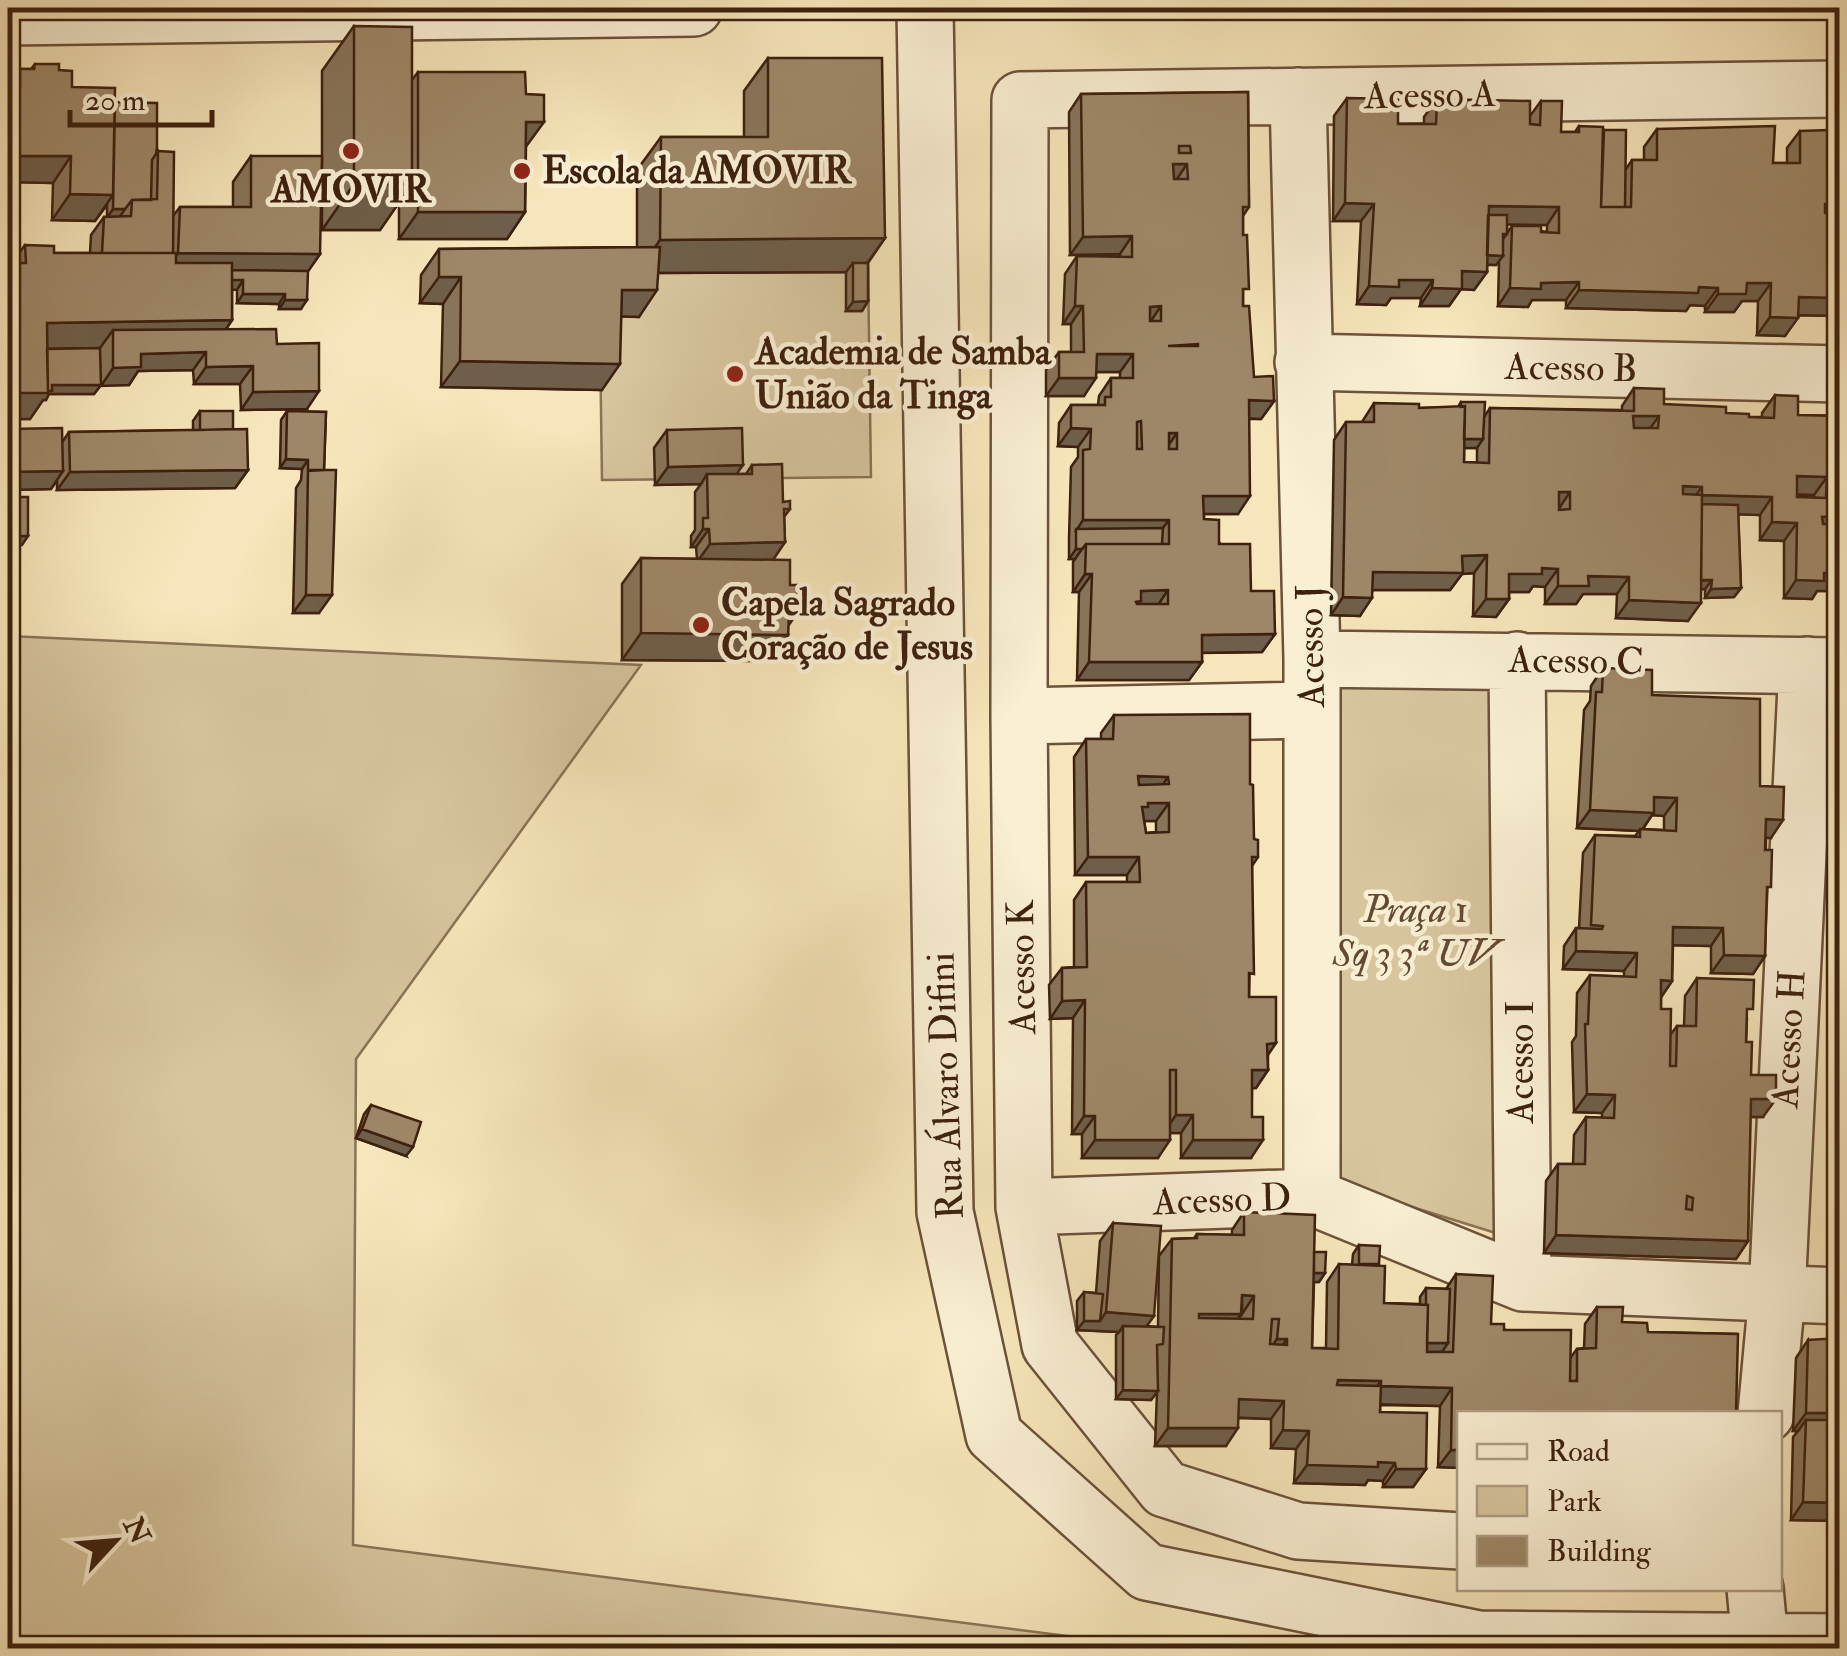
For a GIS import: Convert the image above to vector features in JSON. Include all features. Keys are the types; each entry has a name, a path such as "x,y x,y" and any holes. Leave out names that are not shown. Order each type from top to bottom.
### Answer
{"street":[{"path":"8,17 694,8"},
{"name":"Rua Álvaro Difini","path":"925,8 945,1212 994,1436 1147,1572 1478,1639 1840,1642"},
{"name":"Acesso A","path":"1020,100 1840,90"},
{"name":"Acesso J","path":"1298,96 1312,684 1312,1197"},
{"name":"Acesso K","path":"1020,100 1019,716 1024,1208 1050,1346 1166,1490 1298,1531 1457,1541"},
{"name":"Acesso B","path":"1303,362 1840,374"},
{"name":"Acesso C","path":"1019,716 1518,660 1823,665"},
{"name":"Acesso I","path":"1518,660 1523,1283"},
{"name":"Acesso H","path":"1766,1411 1823,665"},
{"name":"Acesso D","path":"1024,1208 1312,1197 1523,1283 1840,1296"},
{"path":"1755,1591 1760,1642"}],"green space":[{"name":"Academia de Samba União da Tinga","path":"868,267 871,477 602,480 599,270"},
{"path":"8,636 641,665 356,1059 353,1545 1162,1648 8,1648"},
{"name":"Praça 1 Sq 3 3ª UV","path":"1333,681 1498,681 1499,1234 1335,1183"}],"building":[{"path":"354,26 412,27 412,184 354,184"},
{"path":"768,58 882,58 885,238 660,240 661,137 768,137"},
{"path":"35,64 59,64 59,70 72,71 72,87 115,88 113,195 70,194 71,156 18,156 18,193 8,193 8,85 20,86 20,69 34,69"},
{"path":"418,72 525,72 526,94 544,95 544,122 526,122 525,212 418,212"},
{"path":"1248,92 1249,207 1243,207 1243,235 1247,235 1249,289 1243,289 1243,306 1249,306 1254,377 1273,376 1274,401 1249,400 1250,496 1203,496 1204,519 1219,520 1219,544 1250,544 1251,591 1274,591 1275,634 1202,635 1202,662 1089,662 1092,574 1085,574 1086,544 1169,544 1169,520 1083,520 1083,450 1090,449 1091,429 1071,428 1071,405 1105,405 1105,397 1111,397 1111,378 1133,378 1133,354 1097,354 1096,378 1059,378 1059,352 1084,352 1083,306 1075,306 1077,256 1132,257 1132,236 1083,237 1081,94","holes":["1179,146 1190,146 1191,153 1179,153","1173,164 1187,164 1188,179 1174,179","1161,306 1161,321 1150,321 1150,307","1141,421 1142,449 1137,449 1137,422","1169,433 1177,433 1177,449 1169,449","1168,590 1168,604 1136,602 1141,601 1141,591"]},
{"path":"1347,98 1398,99 1398,124 1436,124 1437,99 1530,101 1530,124 1540,125 1541,101 1562,101 1561,132 1579,132 1579,126 1603,127 1601,207 1631,207 1632,160 1657,160 1657,129 1775,126 1773,163 1800,163 1800,131 1828,130 1828,138 1840,138 1840,183 1833,183 1832,203 1825,204 1825,213 1840,213 1840,233 1829,233 1830,244 1840,244 1840,298 1799,297 1798,318 1770,317 1771,283 1747,283 1746,294 1718,294 1718,288 1699,287 1698,293 1579,290 1579,282 1541,283 1541,289 1510,288 1512,226 1541,226 1541,232 1559,233 1559,207 1489,206 1487,272 1462,271 1462,289 1432,288 1433,280 1399,280 1399,287 1369,286 1374,204 1345,203"},
{"path":"115,102 157,103 151,200 132,200 125,209 113,209"},
{"path":"1604,130 1626,130 1625,207 1601,207"},
{"path":"158,151 174,152 173,253 102,253 104,217 131,216 132,200 157,199"},
{"path":"251,156 322,156 320,254 178,253 180,207 251,207"},
{"path":"1488,215 1507,215 1503,256 1487,255"},
{"path":"25,245 54,246 54,253 176,253 176,263 232,263 232,320 47,323 48,393 8,393 11,263 26,263"},
{"path":"660,247 657,290 622,290 620,364 460,361 461,277 439,277 439,249"},
{"path":"853,263 868,263 868,301 853,302"},
{"path":"232,270 308,271 307,300 285,300 285,294 243,294 243,280 232,280"},
{"path":"276,329 277,344 319,343 319,391 253,392 253,366 206,367 206,352 141,354 141,367 113,368 113,330"},
{"path":"100,348 101,385 52,385 52,391 48,391 47,349"},
{"path":"1634,388 1664,389 1664,404 1726,407 1726,413 1749,417 1774,418 1775,395 1798,396 1798,415 1840,416 1840,516 1822,517 1823,524 1840,524 1840,573 1824,573 1824,581 1796,580 1797,523 1772,522 1772,497 1702,495 1701,603 1629,600 1629,577 1588,576 1589,586 1558,586 1558,569 1542,568 1542,574 1509,574 1509,599 1486,599 1487,555 1462,556 1463,573 1373,572 1372,598 1343,597 1346,422 1374,422 1374,403 1419,404 1419,408 1465,406 1464,462 1489,463 1490,408 1634,411","holes":["1633,416 1659,416 1658,428 1634,428","1797,476 1827,477 1826,498 1797,497","1683,486 1702,487 1702,495 1683,494","1559,492 1570,492 1570,509 1559,510"]},
{"path":"1461,402 1485,402 1483,439 1464,439 1465,406 1461,407"},
{"path":"200,411 233,411 233,429 200,430"},
{"path":"287,411 326,412 324,470 308,471 308,460 286,459"},
{"path":"62,428 63,471 8,472 8,429"},
{"path":"742,428 743,465 668,467 667,430"},
{"path":"247,429 248,470 70,472 69,432"},
{"path":"782,464 783,502 790,501 790,509 784,509 785,542 710,544 709,529 703,529 703,518 708,518 707,474 752,474 752,465"},
{"path":"308,470 336,470 332,595 306,595"},
{"path":"8,497 28,497 28,536 8,536"},
{"path":"1702,504 1738,505 1741,588 1711,589 1712,580 1701,580"},
{"path":"1163,528 1162,544 1086,544 1076,549 1076,529"},
{"path":"641,558 790,560 790,585 797,585 797,613 789,614 788,635 641,633"},
{"path":"1603,668 1652,670 1652,695 1760,699 1760,786 1784,787 1783,820 1766,819 1765,850 1772,850 1765,956 1724,955 1723,928 1673,927 1672,981 1661,980 1661,1009 1671,1009 1670,1066 1676,1066 1677,1026 1696,1026 1697,978 1754,980 1753,1009 1747,1009 1751,1075 1776,1075 1776,1099 1751,1099 1748,1241 1556,1235 1558,1164 1585,1164 1586,1117 1614,1118 1615,1095 1587,1094 1585,1024 1590,975 1636,977 1637,953 1576,951 1576,928 1603,926 1591,925 1595,835 1640,837 1640,829 1676,831 1677,798 1654,797 1654,813 1590,810 1596,692 1602,692","holes":["1687,1196 1693,1198 1692,1210 1686,1209"]},
{"path":"1250,714 1250,784 1258,857 1252,857 1254,974 1249,973 1249,997 1276,997 1276,1043 1267,1044 1268,1070 1252,1070 1252,1117 1263,1117 1263,1140 1193,1140 1193,1115 1176,1115 1176,1070 1170,1070 1170,1140 1095,1140 1095,1116 1084,1116 1085,1000 1062,1001 1062,968 1087,967 1086,882 1140,882 1139,857 1088,857 1086,739 1113,739 1114,715","holes":["1138,776 1168,777 1169,784 1139,785","1148,803 1169,803 1169,832 1146,833 1142,807 1148,807"]},
{"path":"371,1105 421,1122 413,1147 362,1129"},
{"path":"1244,1212 1315,1215 1312,1348 1338,1349 1339,1264 1385,1266 1384,1303 1428,1305 1427,1352 1453,1352 1456,1274 1493,1276 1491,1324 1504,1324 1504,1330 1571,1330 1570,1381 1577,1381 1577,1349 1596,1348 1597,1307 1623,1307 1622,1322 1647,1323 1648,1332 1738,1334 1736,1411 1457,1411 1457,1450 1451,1450 1452,1388 1381,1386 1380,1412 1427,1413 1426,1469 1396,1469 1395,1463 1378,1462 1378,1467 1307,1465 1309,1431 1283,1430 1284,1401 1239,1399 1238,1428 1168,1428 1172,1239 1197,1238 1197,1234 1244,1235","holes":["1242,1295 1254,1296 1253,1319 1199,1318 1199,1314 1241,1314","1272,1319 1279,1319 1277,1339 1287,1339 1287,1345 1270,1344","1338,1380 1381,1381 1381,1386 1337,1385"]},
{"path":"1113,1223 1161,1226 1154,1316 1106,1312"},
{"path":"1359,1245 1380,1246 1379,1264 1359,1264"},
{"path":"1314,1252 1326,1252 1325,1273 1314,1273"},
{"path":"1426,1288 1450,1289 1448,1343 1427,1343"},
{"path":"1084,1292 1103,1294 1100,1321 1084,1321"},
{"path":"1123,1326 1164,1327 1163,1344 1157,1345 1158,1391 1123,1390"},
{"path":"1840,1338 1840,1413 1806,1413 1808,1340"},
{"path":"1806,1420 1840,1420 1840,1503 1803,1502"}],"place":[{"name":"AMOVIR","path":"351,151"},
{"name":"Escola da AMOVIR","path":"522,171"},
{"name":"Academia de Samba União da Tinga","path":"735,374"},
{"name":"Capela Sagrado Coração de Jesus","path":"701,625"}]}
